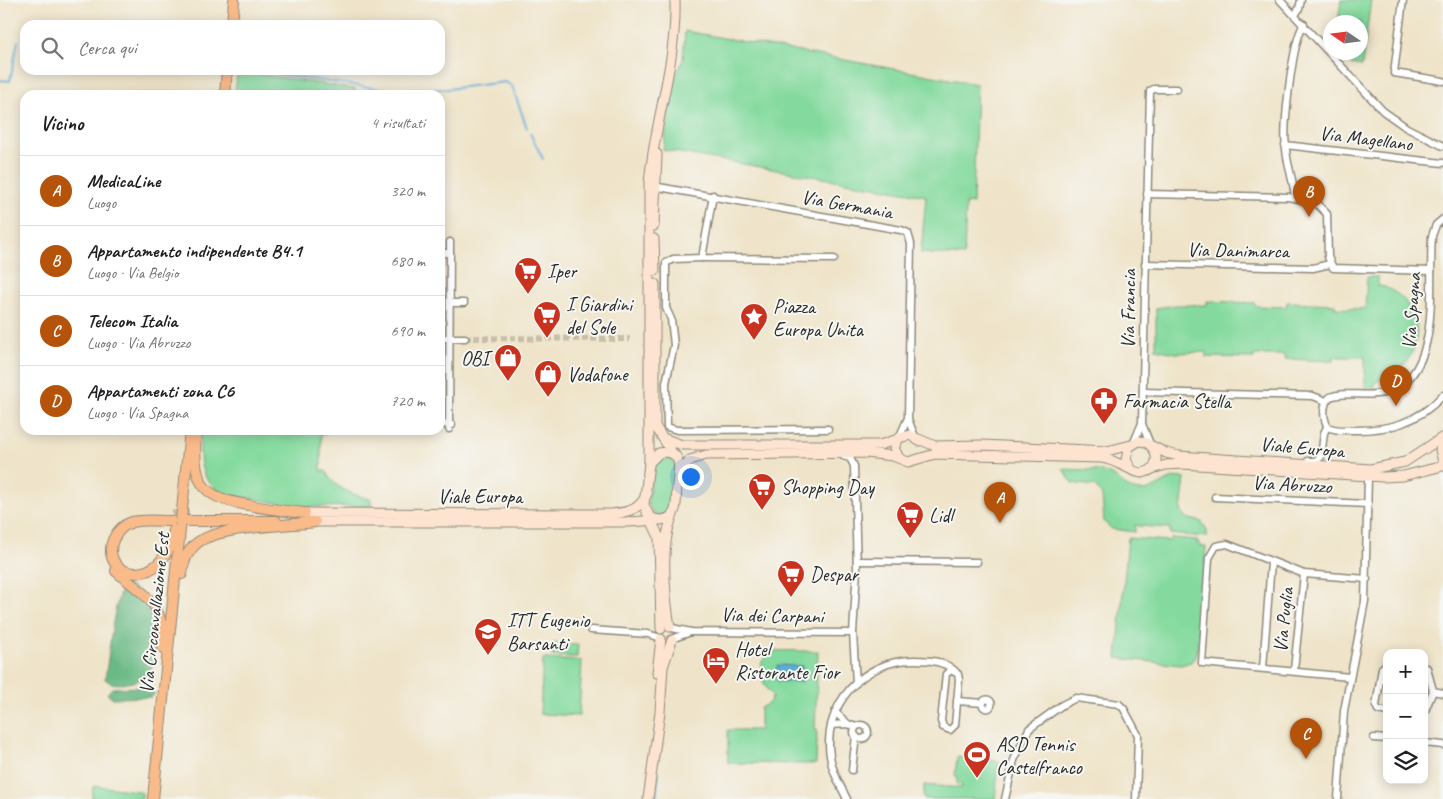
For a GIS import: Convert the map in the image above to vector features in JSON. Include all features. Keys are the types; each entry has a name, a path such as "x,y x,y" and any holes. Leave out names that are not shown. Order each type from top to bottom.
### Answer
{"main road":[{"path":"232,20 234,0"},
{"path":"225,90 226,75"},
{"path":"162,703 160,670 162,630 158,611 147,595 112,566 108,559 106,544 111,530 126,517 138,515 171,518 139,521 122,527 115,537 112,546 113,556 117,564 128,572 140,574 154,568 166,554 173,537 182,468 191,435"},
{"path":"192,435 198,475 210,494 219,499 235,503 306,513"},
{"name":"Via Circonvallazione Est","path":"153,799 192,435"},
{"path":"306,513 189,518 315,522"},
{"path":"166,671 183,566 193,546 205,538 222,533 315,522"}],"street":[{"path":"648,799 667,595 666,537 676,507 680,463 669,452 655,420 655,252 651,154 659,124 674,46 674,0"},
{"path":"1280,0 1383,110 1407,128 1443,146"},
{"path":"1295,15 1300,9 1301,0"},
{"path":"1403,0 1393,70 1397,75 1443,81"},
{"path":"1292,198 1292,183 1285,145 1286,125 1293,65 1304,24"},
{"name":"Via Francia","path":"1132,444 1142,423 1146,194 1150,92 1154,89 1177,89"},
{"path":"659,124 653,188 648,211 649,466 644,506 652,518 658,533 664,632 667,642 673,639"},
{"name":"Via Magellano","path":"1285,145 1443,163"},
{"name":"Via Germania","path":"653,188 713,196 901,230 908,234 911,244 908,419 915,438"},
{"path":"1146,194 1292,198 1315,202 1326,210 1330,264 1337,269 1431,271"},
{"path":"702,258 713,196"},
{"path":"648,211 651,212 651,245 655,252"},
{"name":"Via Spagna","path":"1326,401 1334,396 1365,396 1387,393 1405,383 1415,374 1425,357 1428,346 1432,233 1436,225 1443,219"},
{"path":"445,425 451,426 450,242"},
{"path":"445,253 450,253"},
{"path":"828,429 674,430 668,426 666,383 674,345 671,319 666,308 666,263 673,259 702,258 834,259"},
{"name":"Via Danimarca","path":"1145,264 1313,268 1330,264"},
{"path":"450,303 464,303"},
{"path":"445,338 465,338"},
{"path":"1143,392 1313,396 1326,401 1325,421 1328,427 1336,430 1360,431 1388,428 1415,418 1443,395"},
{"name":"Via Germania","path":"898,439 908,419"},
{"name":"Via Francia","path":"1142,423 1151,445"},
{"path":"1251,461 1276,458 1316,461 1321,456 1324,433 1328,427"},
{"path":"1425,450 1443,430"},
{"name":"Viale Europa","path":"660,435 671,442 682,445 880,445 908,435 927,444 937,446 982,445 1107,451 1142,441 1169,454 1371,469 1396,465 1443,438"},
{"path":"915,438 921,448 916,458"},
{"path":"1443,438 1440,450 1443,462"},
{"path":"898,439 894,448 899,458"},
{"path":"1130,469 1125,457 1132,444"},
{"name":"Viale Europa","path":"669,452 682,445"},
{"path":"1149,470 1157,459 1151,445"},
{"path":"649,466 654,456 669,452"},
{"name":"Viale Europa","path":"679,474 686,463 698,456 884,455 899,458 906,462 935,454 1062,456 1107,459 1120,462 1140,473 1166,465 1183,464 1368,477 1396,476 1431,469"},
{"path":"793,455 846,456 854,466 857,561 853,633 856,683"},
{"path":"854,466 863,457 884,455"},
{"path":"1431,469 1443,466"},
{"path":"1431,469 1443,470"},
{"path":"1338,799 1343,721 1363,616 1366,579 1368,477"},
{"name":"Viale Europa","path":"306,513 612,514 635,509 642,504 647,494"},
{"name":"Via Abruzzo","path":"1215,497 1368,504"},
{"name":"Viale Europa","path":"315,522 629,522 652,518 667,518 673,514"},
{"path":"629,522 649,525 658,533"},
{"path":"1350,677 1294,670 1202,663 1209,558 1212,551 1221,544 1233,546 1304,574 1366,579"},
{"path":"857,561 976,562"},
{"path":"1263,668 1270,562"},
{"name":"Via Puglia","path":"1294,670 1304,574"},
{"path":"591,630 648,634 664,632"},
{"name":"Via dei Carpani","path":"664,632 853,633"},
{"name":"Via dei Carpani","path":"673,639 691,632"},
{"path":"643,799 653,747 663,668 673,639"},
{"path":"847,799 831,761 829,746 831,725 835,712 856,683 872,671 890,664 912,660 945,664 955,671 959,678 955,726 951,730 946,729 942,722 945,678 948,671 955,671"},
{"path":"933,662 942,670 945,678"},
{"path":"1383,667 1376,706 1378,710 1383,711"},
{"path":"1428,672 1433,691 1428,703"},
{"path":"1433,691 1443,693"},
{"path":"1005,799 1014,760 1029,729 1076,698 1118,704 1124,709 1138,735 1136,799"},
{"path":"958,701 983,703"},
{"path":"835,712 848,724"},
{"path":"831,725 863,725 867,732 862,738 856,736"},
{"path":"852,770 856,726"},
{"path":"1374,738 1383,739"},
{"path":"1428,743 1443,745"}],"green space":[{"path":"1341,0 1371,0 1368,22 1368,15 1339,15"},
{"path":"685,31 977,84 973,204 966,203 964,256 921,253 926,196 663,150 675,79 683,60"},
{"path":"1344,60 1363,60 1362,66 1351,64 1351,61 1348,61 1348,64"},
{"path":"237,75 263,75 355,90 235,90"},
{"path":"1367,277 1378,277 1378,285 1396,293 1408,305 1415,319 1417,334 1413,350 1405,363 1392,375 1375,382 1375,387 1365,387 1365,357 1333,357 1333,361 1285,359 1285,355 1254,355 1254,358 1206,357 1206,352 1175,353 1156,349 1156,308 1176,305 1207,305 1207,301 1255,303 1256,306 1286,307 1287,302 1335,304 1335,308 1365,309"},
{"path":"201,435 321,435 321,471 326,471 333,482 344,490 371,499 371,506 304,507 228,495 210,484 205,477 200,460"},
{"path":"668,456 676,465 672,504 668,513 660,516 653,513 648,503 653,468 659,457"},
{"path":"1063,469 1091,470 1107,473 1131,489 1141,491 1153,488 1173,478 1185,478 1181,511 1186,518 1202,522 1207,530 1207,537 1170,534 1170,528 1135,525 1135,532 1112,529 1104,522 1102,495 1095,486 1072,483"},
{"path":"1128,538 1170,541 1171,538 1197,540 1200,546 1206,547 1197,655 1191,662 1181,665 1117,658"},
{"path":"124,585 135,589 149,604 157,621 157,640 153,664 148,674 135,681 115,684 105,679 114,616 120,592"},
{"path":"553,643 578,645 577,657 552,656"},
{"path":"777,651 818,651 815,730 817,730 816,764 728,763 728,730 760,730 760,708 769,703 773,696 765,685 761,673 763,660 767,655"},
{"path":"543,659 582,661 579,716 540,714"},
{"path":"144,687 155,694 152,697 113,698 107,694 112,688"},
{"name":"ASD Tennis Castelfranco","path":"957,757 999,761 995,799 923,799 924,785 962,788 962,785 957,784 957,776 955,776"},
{"path":"93,787 137,791 142,793 142,799 92,799"}],"water":[{"path":"777,665 802,666 802,682 777,681"}],"waterway":[{"path":"0,80 10,81 18,41"},
{"path":"283,75 388,90"},
{"path":"388,90 447,89 505,82 512,86 527,128"},
{"path":"530,133 543,159"},
{"path":"656,799 659,774"}],"tunnel":[{"path":"465,338 630,339"},
{"path":"172,515 189,515"}],"place":[{"name":"Appartamento indipendente B4.1","path":"1309,217"},
{"name":"Iper","path":"528,295"},
{"name":"I Giardini del Sole","path":"547,339"},
{"name":"Piazza Europa Unita","path":"754,341"},
{"name":"OBI","path":"508,382"},
{"name":"Vodafone","path":"548,398"},
{"name":"Appartamenti zona C6","path":"1396,406"},
{"name":"Farmacia Stella","path":"1104,425"},
{"name":"Shopping Day","path":"762,511"},
{"name":"MedicaLine","path":"1000,523"},
{"name":"Lidl","path":"910,539"},
{"name":"Despar","path":"791,598"},
{"name":"ITT Eugenio Barsanti","path":"488,656"},
{"name":"Hotel Ristorante Fior","path":"716,685"},
{"name":"Telecom Italia","path":"1306,759"},
{"name":"ASD Tennis Castelfranco","path":"977,779"}]}
